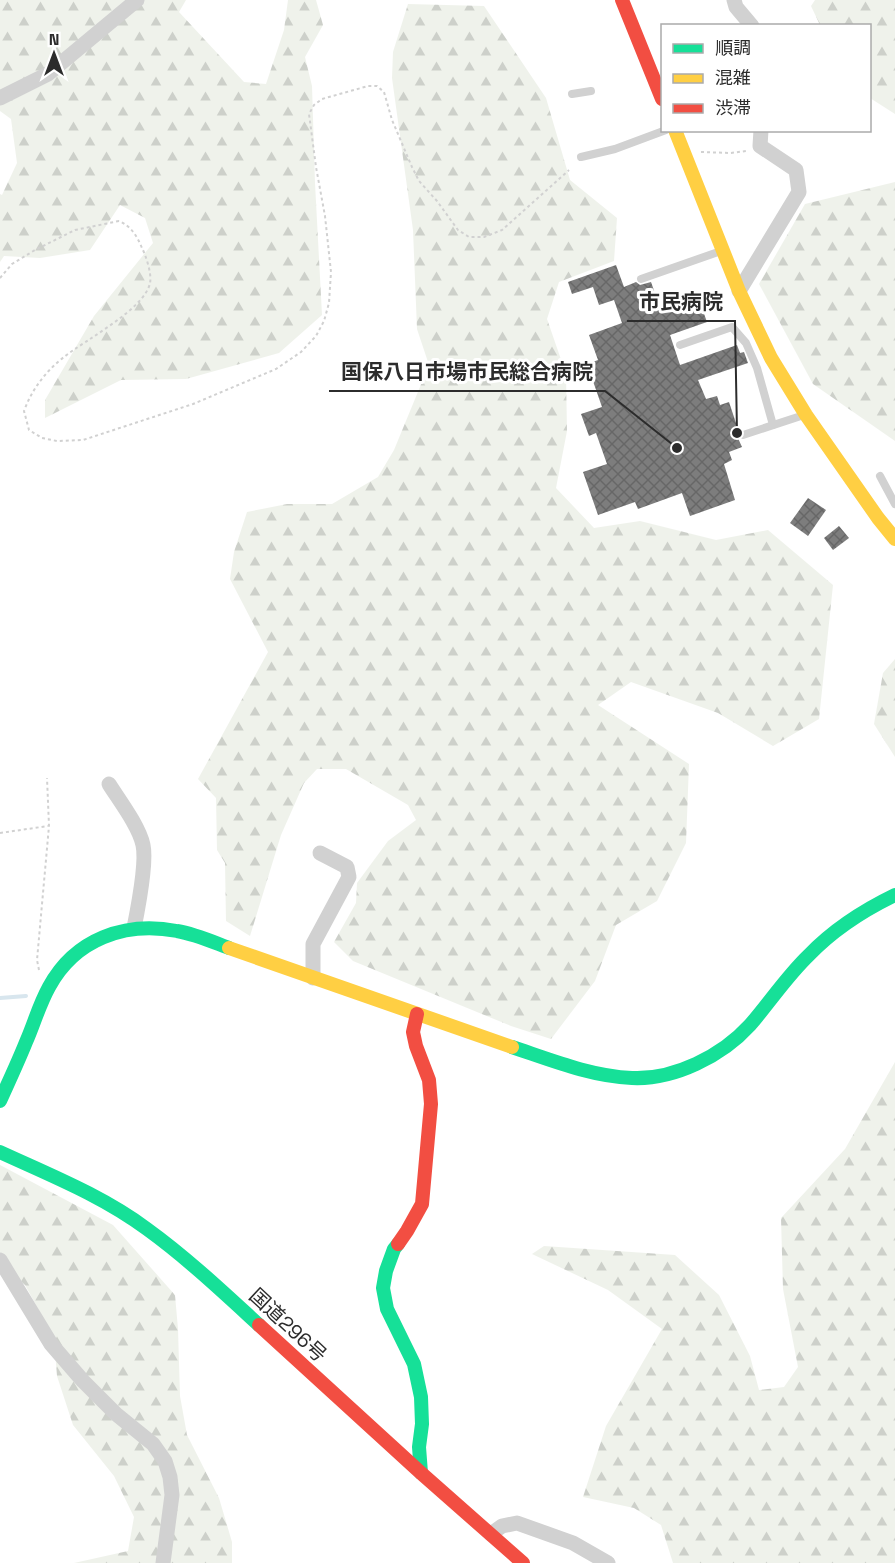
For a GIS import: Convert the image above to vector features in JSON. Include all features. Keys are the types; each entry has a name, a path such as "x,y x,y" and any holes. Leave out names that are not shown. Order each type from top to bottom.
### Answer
{"main road":[{"path":"622,0 661,94"},
{"path":"676,132 739,291 771,358 806,415 895,539"},
{"path":"0,1101 43,997 57,975 70,960 100,938 134,928 156,927 180,931 574,1068 605,1076 641,1077 659,1076 683,1070 728,1044 748,1027 808,955 841,927 876,904 895,895"},
{"path":"417,1014 413,1032 429,1080 431,1104 422,1204 394,1250 386,1271 383,1288 387,1310 414,1364 421,1397 422,1424 419,1447 421,1473"},
{"name":"国道296号","path":"0,1152 107,1204 146,1228 226,1294 523,1563"}],"street":[{"path":"0,98 48,74 137,0"},
{"path":"734,0 736,7 750,24"},
{"path":"739,291 799,192 796,170 761,138"},
{"path":"110,784 139,833 143,846 143,866 134,928"},
{"path":"314,978 314,944 349,877 347,867 320,853"},
{"path":"0,1260 51,1344 116,1414 153,1444 165,1461 171,1477 172,1495 163,1563"},
{"path":"491,1534 502,1526 517,1523 573,1543 608,1563"}],"lane":[{"path":"572,94 591,91"},
{"path":"581,157 615,149 661,132"},
{"path":"641,279 723,250"},
{"path":"680,345 732,327 746,343 757,368 773,425"},
{"path":"743,435 806,415"},
{"path":"878,518 895,504 880,476"}],"path":[{"path":"0,278 12,264 75,230 118,221 136,234 147,257 151,282 146,292 135,307 63,357 43,376 33,390 24,411 29,430 42,438 57,441 83,440 193,404 276,369 302,352 316,336 324,321 329,303 331,272 309,114 314,105 322,99 368,86 377,86 384,92 396,129 419,181 458,230 469,237 484,237 502,230 569,170"},
{"path":"684,152 751,151 761,138"},
{"path":"43,997 38,960 49,826 47,778"},
{"path":"0,833 49,826"}],"green space":[{"path":"0,0 186,0 179,12 244,82 266,84 284,30 288,0 316,0 323,25 305,57 312,86 322,315 279,353 186,379 121,380 45,418 45,400 94,316 153,243 145,218 120,205 90,250 40,258 4,256 0,262 0,194 2,195 17,163 11,119 0,111"},
{"path":"815,0 895,0 895,114 871,99 871,24 820,24 811,6"},
{"path":"408,4 484,6 546,98 570,180 617,218 614,261 559,282 547,319 566,374 567,431 556,488 594,528 640,521 716,540 768,530 833,585 819,719 773,746 718,713 631,682 598,705 689,764 686,843 657,901 616,925 595,981 551,1039 511,1026 353,961 334,942 356,903 357,883 388,841 416,820 408,805 346,769 317,769 304,783 281,835 250,936 226,921 225,863 217,850 216,798 198,779 268,652 230,579 234,552 247,512 287,504 332,504 378,477 394,450 429,365 417,329 413,230 392,78 393,52"},
{"path":"895,182 895,441 813,384 759,284 805,204"},
{"path":"895,659 895,757 874,724 883,673"},
{"path":"895,1062 895,1563 673,1563 661,1525 634,1508 583,1497 606,1426 662,1329 608,1290 532,1254 544,1246 675,1255 719,1295 750,1356 759,1390 784,1387 798,1367 783,1289 781,1218 845,1149"},
{"path":"0,1165 113,1225 175,1295 180,1396 187,1435 219,1498 232,1542 232,1563 74,1563 128,1551 134,1517 114,1476 73,1425 57,1376 54,1338 25,1285 0,1263"}],"building":[{"path":"616,265 624,287 636,282 640,285 651,282 661,310 698,297 707,322 670,335 680,365 737,345 740,353 744,352 748,363 698,380 706,399 717,396 720,405 729,402 738,429 736,430 737,436 742,447 729,452 732,460 724,464 735,500 690,516 682,493 638,509 635,502 598,515 583,472 607,464 596,433 589,436 581,414 602,407 587,364 598,360 589,335 622,323 614,300 599,305 593,287 572,294 568,282"},
{"path":"808,498 826,510 808,536 790,523"},
{"path":"839,526 849,538 833,550 824,538"}],"waterway":[{"path":"0,998 26,996"}],"traffic: fast":[{"path":"512,1047 571,1067 616,1077 648,1078 696,1064 726,1047 739,1036 793,972 828,937 849,921 895,895"},
{"path":"0,1101 49,987 60,970 87,946 103,937 121,932 158,929 190,934 229,948"},
{"path":"0,1152 76,1187 130,1217 191,1263 259,1325"},
{"path":"398,1244 386,1271 383,1288 387,1309 414,1364 421,1397 422,1424 419,1447 421,1473"}],"traffic: slow":[{"path":"676,132 739,291 771,358 806,415 895,539"},
{"path":"229,948 512,1047"}],"traffic: jam":[{"path":"622,0 661,97"},
{"path":"398,1244 422,1204 431,1104 429,1080 413,1032 417,1014"},
{"path":"259,1325 523,1563"}],"place":[{"name":"市民病院","path":"737,433"},
{"name":"国保八日市場市民総合病院","path":"677,448"}]}
